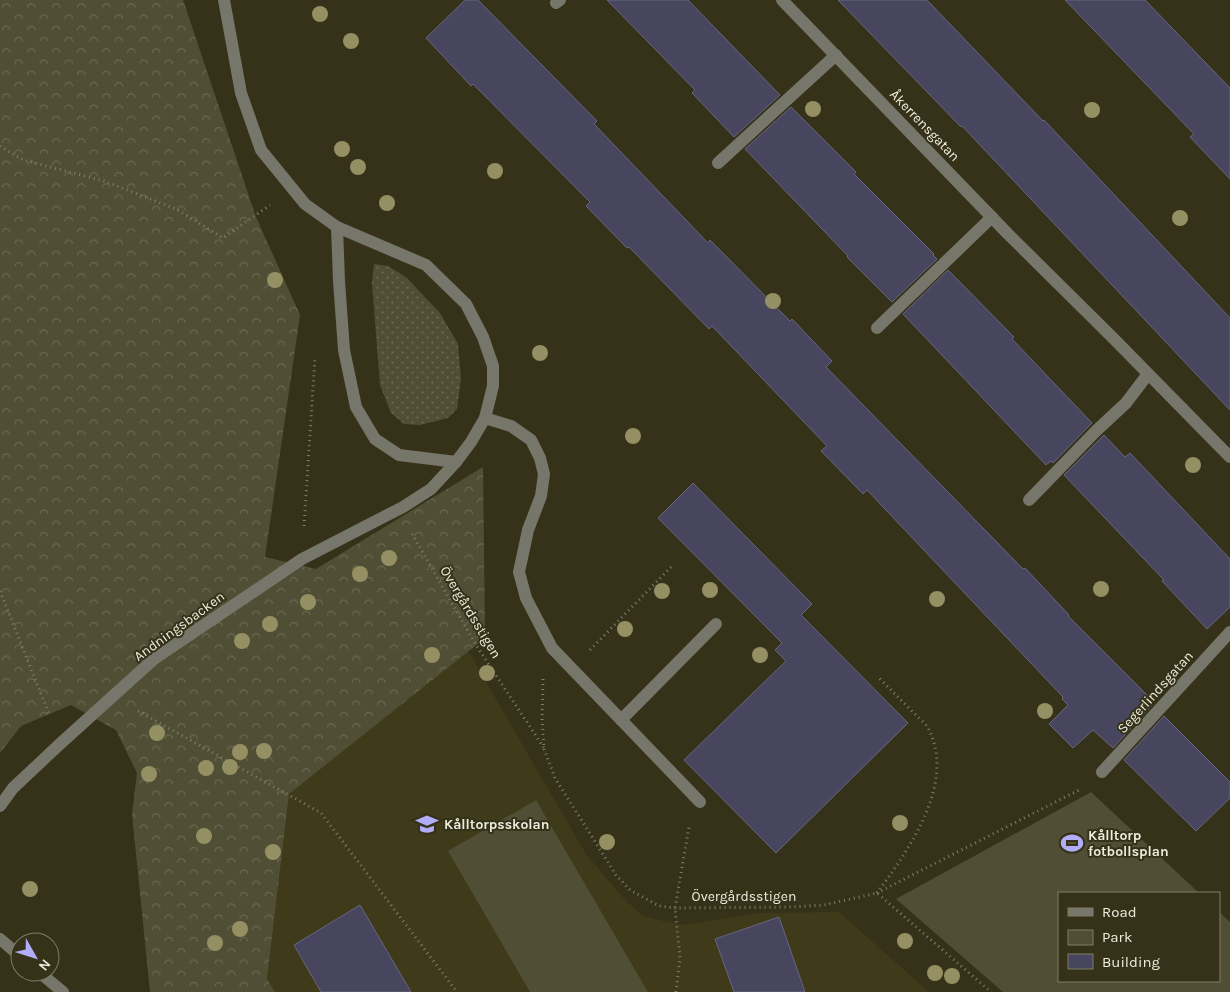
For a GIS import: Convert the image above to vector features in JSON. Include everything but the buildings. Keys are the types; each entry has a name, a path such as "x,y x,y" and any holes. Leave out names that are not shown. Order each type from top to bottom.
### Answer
{"street":[{"name":"Andningsbacken","path":"0,806 14,788 61,743 154,659 302,559 403,508 431,489 456,462 471,442 485,418 493,386 493,366 484,337 466,304 426,265 337,227 305,204 262,150 240,93 224,0"},
{"name":"Åkerrensgatan","path":"782,0 1230,457"},
{"path":"718,163 836,55"},
{"path":"877,328 992,216"},
{"path":"337,227 344,350 356,407 375,439 399,455 456,462"},
{"path":"1029,500 1126,403 1148,374"},
{"path":"485,418 511,426 532,440 540,458 544,474 541,496 528,530 519,572 526,598 552,648 696,798"},
{"path":"621,720 716,624"},
{"name":"Segerlindsgatan","path":"1102,772 1230,632"},
{"path":"0,939 10,948"},
{"path":"51,982 63,992"}],"path":[{"path":"0,146 23,160 104,181 176,209 223,238 275,202"},
{"path":"302,559 315,351"},
{"name":"Övergårdsstigen","path":"403,508 411,532 476,645 544,749 555,778 616,875 630,890 659,906 675,908 792,907 824,905 877,893 1090,785 1102,772"},
{"path":"572,668 672,566"},
{"path":"0,591 61,743"},
{"name":"Övergårdsstigen","path":"544,749 542,718 544,666 552,648"},
{"path":"879,678 929,729 935,750 937,777 929,806 916,834 901,860 877,893 991,992"},
{"path":"112,697 321,813 458,992"},
{"path":"676,992 680,958 675,908 696,798"}],"shaded area":[{"name":"Kålltorpsskolan","path":"468,651 586,854 626,901 645,917 682,925 761,913 839,912 929,992 275,992 267,979 289,794"}],"green space":[{"path":"0,0 183,0 256,217 300,315 265,557 316,569 483,467 485,638 289,794 267,979 275,992 150,992 132,814 137,773 116,730 71,705 21,726 0,753"},
{"path":"374,264 388,266 406,277 440,313 458,344 461,379 457,409 448,418 420,425 404,424 391,413 380,385 372,283"},
{"name":"Kålltorp fotbollsplan","path":"1091,792 1198,892 1058,892 1058,982 1220,982 1220,913 1230,922 1230,992 1003,992 896,899"},
{"path":"536,800 648,992 530,992 448,851"}],"place":[{"name":"Kålltorpsskolan","path":"427,824"},
{"name":"Kålltorp fotbollsplan","path":"1072,843"}]}
